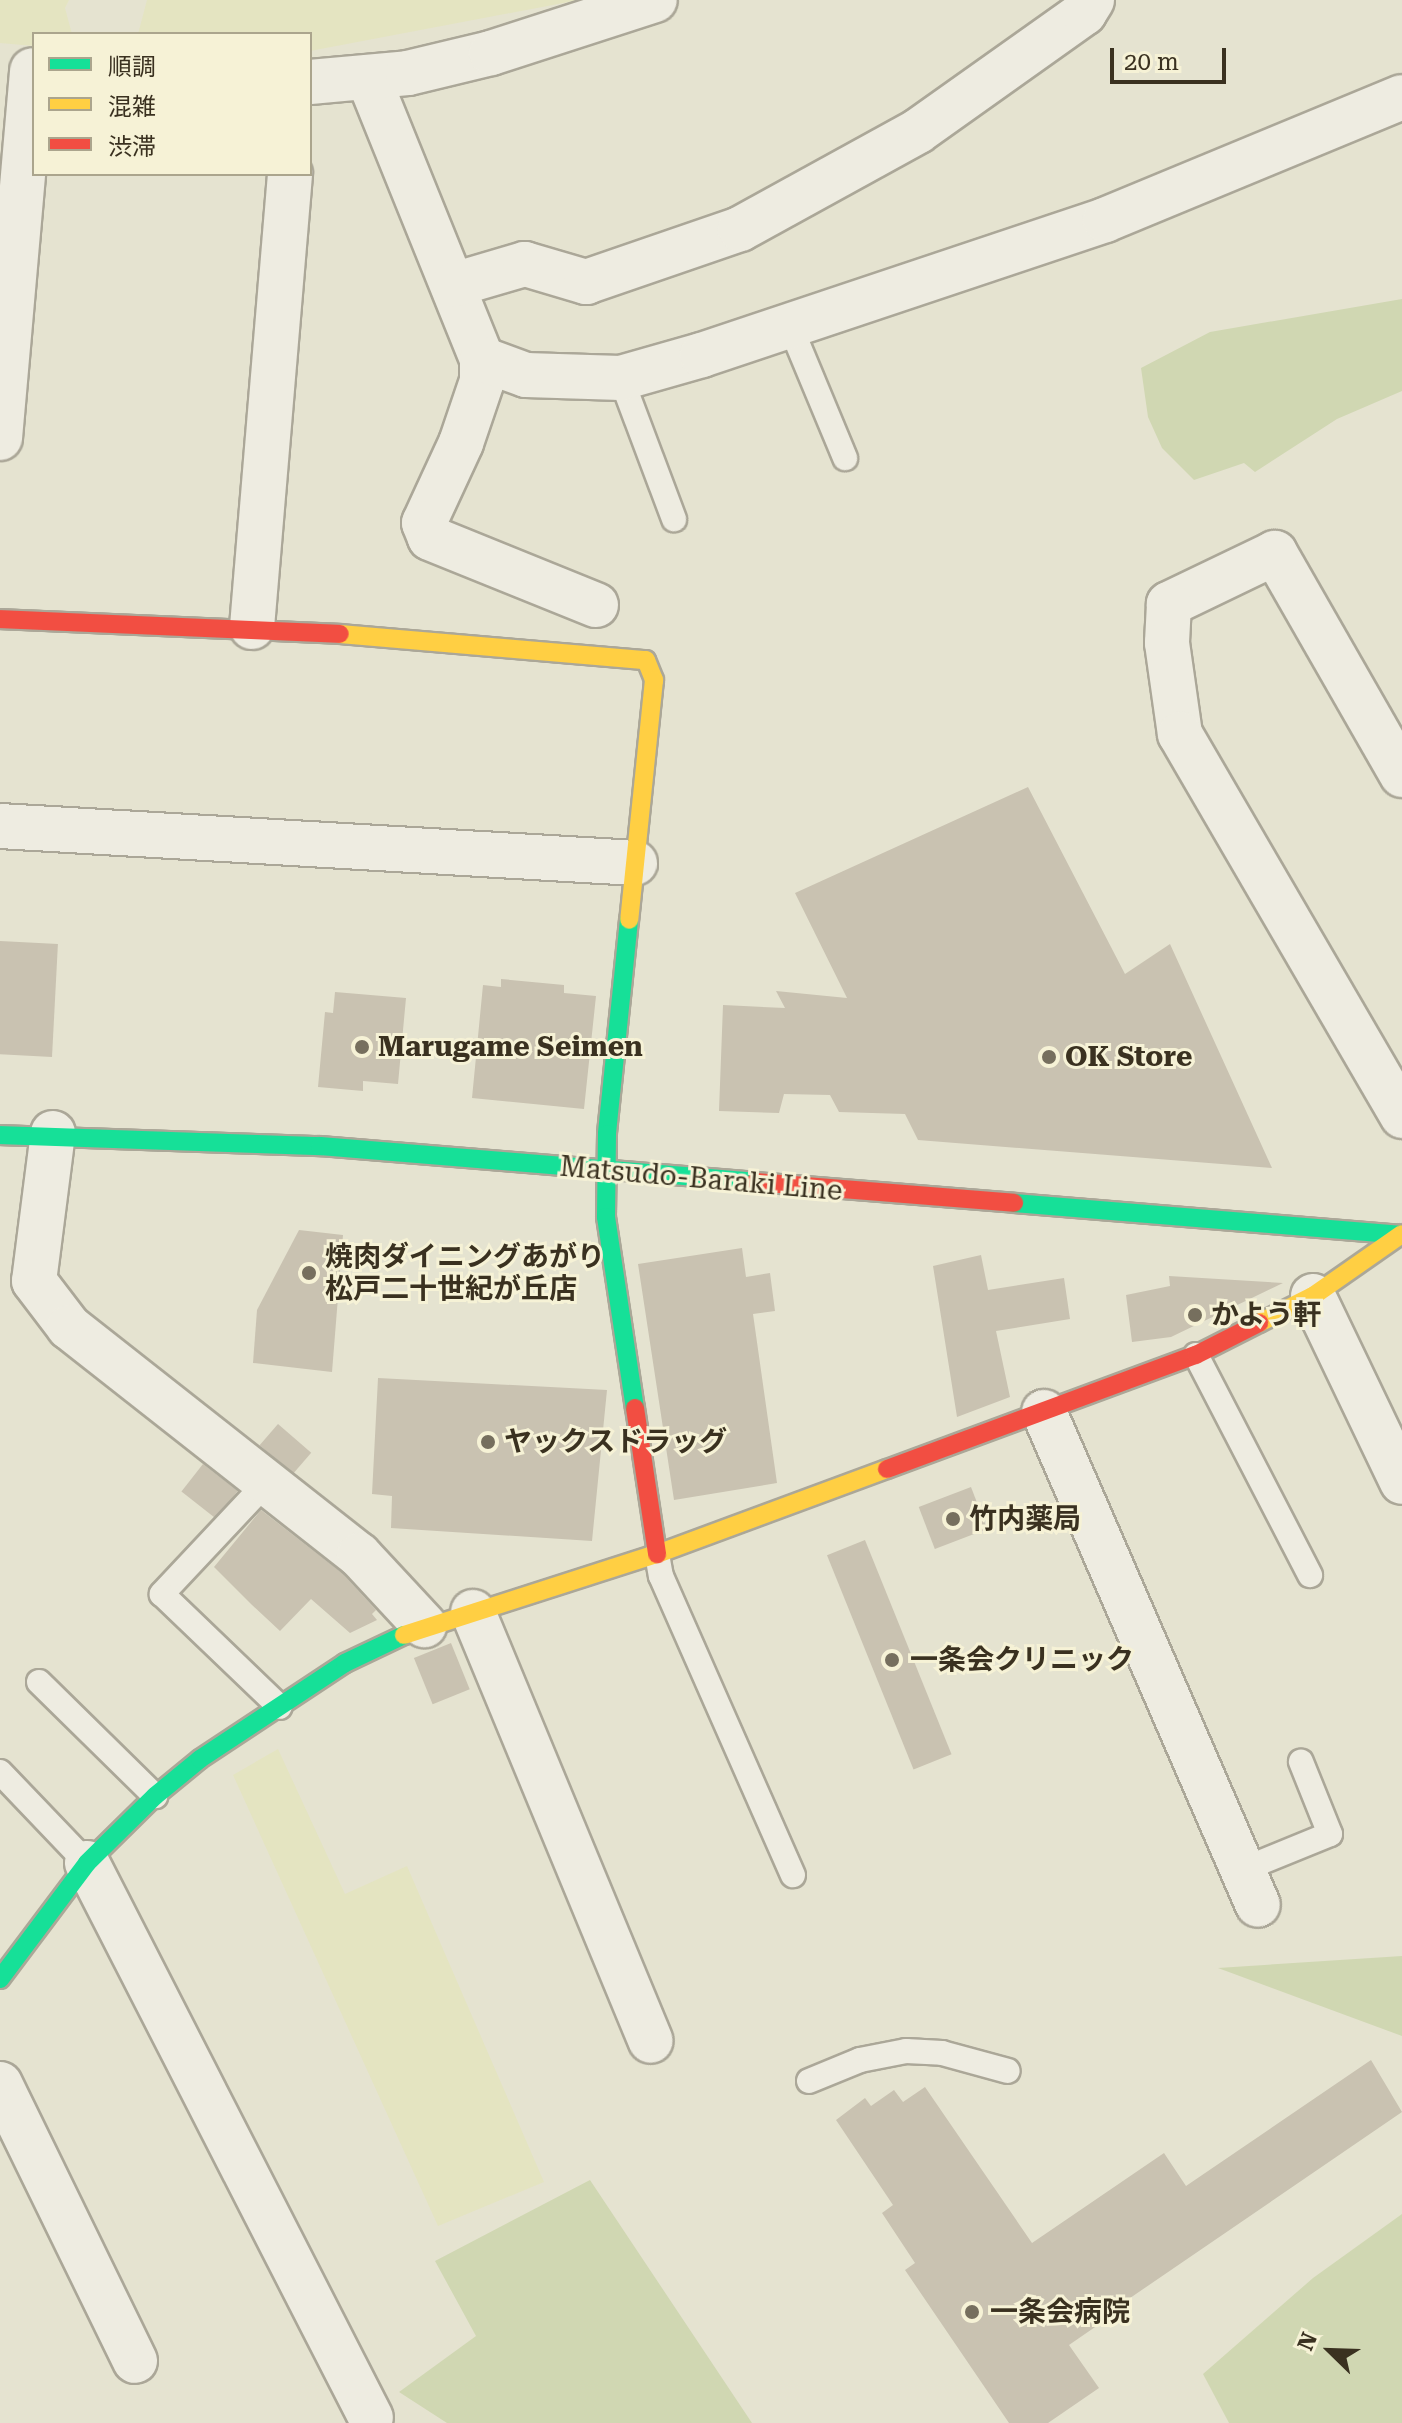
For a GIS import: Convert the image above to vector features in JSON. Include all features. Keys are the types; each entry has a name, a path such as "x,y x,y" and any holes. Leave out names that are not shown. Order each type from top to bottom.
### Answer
{"street":[{"path":"312,82 368,77 491,53 655,0"},
{"path":"453,285 525,264 586,282 740,229 918,131 1084,13 1092,0"},
{"path":"0,438 22,69"},
{"path":"368,77 482,359 482,381 461,443 424,523 430,538 596,605"},
{"path":"482,359 526,375 621,378 791,328 1105,220 1402,97"},
{"path":"252,627 290,176"},
{"path":"1402,775 1275,553 1169,604 1167,643 1180,734 1402,1116"},
{"path":"0,619 252,627 646,660 654,680 607,1170 606,1217 657,1554"},
{"path":"0,826 635,863"},
{"path":"53,1133 34,1281 69,1327 359,1555 424,1625"},
{"name":"Matsudo-Baraki Line","path":"0,1135 53,1133 320,1146 1401,1234"},
{"path":"1,1975 87,1863 155,1796 200,1759 345,1663 424,1625 657,1554 1196,1355 1313,1296 1401,1234"},
{"path":"1313,1296 1402,1482"},
{"path":"1044,1412 1250,1887"},
{"path":"473,1612 651,2041"},
{"path":"87,1863 371,2418"},
{"path":"0,2084 135,2361"}],"lane":[{"path":"791,328 845,458"},
{"path":"621,378 674,519"},
{"path":"1196,1355 1310,1575"},
{"path":"267,1482 162,1594 280,1707"},
{"path":"657,1554 661,1576 793,1875"},
{"path":"39,1682 155,1796"},
{"path":"1250,1887 1330,1834 1301,1762"},
{"path":"0,1772 87,1863"},
{"path":"809,2081 860,2060 906,2051 942,2053 1008,2071"}],"green space":[{"path":"0,0 69,0 65,8 71,32 32,32 32,46 0,43"},
{"path":"147,0 579,0 312,51 312,32 139,32"},
{"path":"1402,299 1402,391 1337,419 1255,472 1244,463 1194,480 1162,448 1148,417 1141,368 1210,332"},
{"path":"278,1749 345,1894 407,1866 544,2182 438,2226 233,1775"},
{"path":"1402,1956 1402,2036 1218,1968"},
{"path":"590,2180 752,2423 447,2423 399,2392 476,2336 435,2261"},
{"path":"1402,2214 1402,2423 1229,2423 1203,2374 1313,2278"}],"building":[{"name":"OK Store","path":"1028,787 1125,974 1170,944 1272,1168 918,1140 905,1114 839,1112 830,1095 784,1094 779,1113 719,1111 723,1005 785,1008 776,991 847,998 795,893"},
{"path":"0,941 58,944 52,1057 0,1054"},
{"path":"501,979 564,985 564,993 596,996 584,1109 472,1098 483,985 501,987"},
{"name":"Marugame Seimen","path":"335,992 406,998 398,1084 363,1081 363,1091 318,1087 325,1012 333,1013"},
{"name":"焼肉ダイニングあがり 松戸二十世紀が丘店","path":"299,1230 343,1235 332,1372 253,1363 257,1310"},
{"path":"742,1248 746,1277 770,1273 775,1311 753,1314 777,1483 674,1500 638,1264"},
{"path":"981,1255 988,1290 1064,1278 1070,1319 996,1331 1010,1397 957,1417 933,1266"},
{"path":"1169,1276 1283,1283 1171,1337 1132,1342 1126,1295 1170,1286"},
{"name":"ヤックスドラッグ","path":"378,1378 607,1390 592,1541 391,1528 392,1496 372,1494"},
{"path":"278,1424 311,1453 293,1474 260,1445"},
{"path":"203,1464 238,1491 216,1519 181,1492"},
{"name":"竹内薬局","path":"971,1487 987,1529 935,1549 919,1507"},
{"path":"261,1510 342,1573 376,1610 372,1614 377,1620 350,1633 311,1599 280,1631 251,1604 214,1567"},
{"name":"一条会クリニック","path":"865,1540 952,1754 914,1770 827,1555"},
{"path":"451,1643 470,1689 433,1704 414,1658"},
{"path":"1371,2060 1402,2112 1095,2322 1098,2325 1069,2345 1099,2388 1048,2423 1009,2423 905,2270 915,2263 882,2213 893,2205 836,2120 865,2098 871,2106 894,2090 903,2102 925,2087 1032,2243 1164,2153 1186,2186"}],"traffic: fast":[{"path":"629,920 607,1134 606,1217 635,1408"},
{"path":"0,1135 320,1146 755,1182"},
{"path":"1014,1203 1402,1235"},
{"path":"0,1979 87,1863 155,1796 200,1759 345,1663 404,1635"}],"traffic: slow":[{"path":"340,634 646,660 654,680 629,920"},
{"path":"1259,1323 1313,1296 1402,1234"},
{"path":"404,1635 657,1554 887,1469"}],"traffic: jam":[{"path":"0,619 340,634"},
{"path":"755,1182 1014,1203"},
{"path":"887,1469 1196,1355 1259,1323"},
{"path":"635,1408 657,1554"}],"place":[{"name":"Marugame Seimen","path":"362,1047"},
{"name":"OK Store","path":"1049,1057"},
{"name":"焼肉ダイニングあがり 松戸二十世紀が丘店","path":"309,1273"},
{"name":"かよう軒","path":"1195,1315"},
{"name":"ヤックスドラッグ","path":"488,1442"},
{"name":"竹内薬局","path":"953,1519"},
{"name":"一条会クリニック","path":"892,1660"},
{"name":"一条会病院","path":"972,2312"}]}
